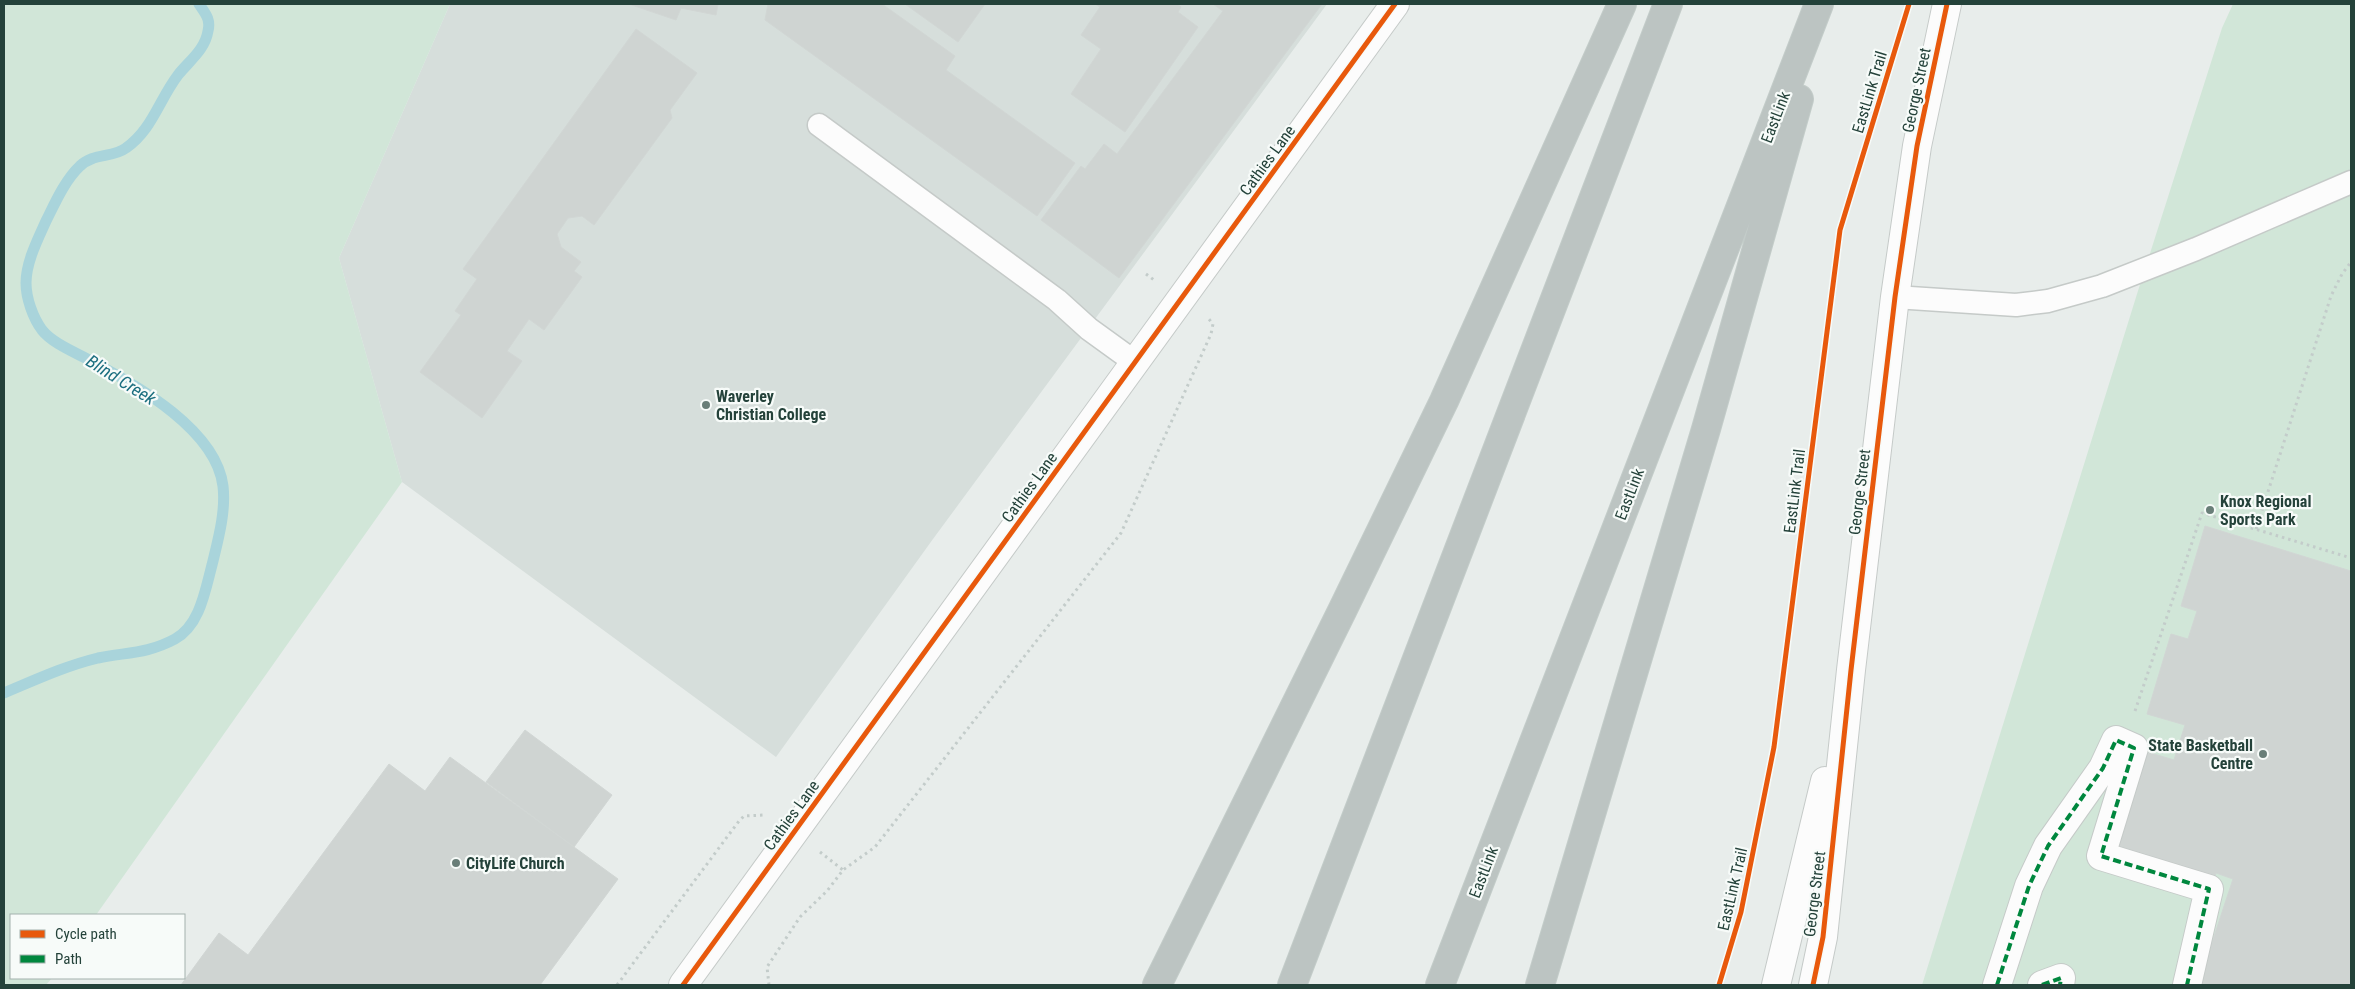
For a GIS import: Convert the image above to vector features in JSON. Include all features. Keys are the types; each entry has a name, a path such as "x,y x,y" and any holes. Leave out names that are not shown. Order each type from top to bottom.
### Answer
{"highway":[{"path":"1157,985 1342,612 1444,401 1622,4"},
{"path":"1292,985 1668,4"},
{"name":"EastLink","path":"1440,985 1819,4"},
{"path":"1540,985 1706,429 1826,4"}],"street":[{"name":"Cathies Lane","path":"683,985 1136,364 1395,4"},
{"name":"George Street","path":"1813,985 1823,937 1851,670 1895,297 1916,146 1947,4"},
{"name":"George Street","path":"1776,985 1851,670"},
{"path":"1997,985 2028,886 2048,846 2103,768 2116,740 2134,748 2101,856 2209,890 2187,985"},
{"path":"2042,985 2061,978 2060,985"}],"lane":[{"path":"819,125 1057,300 1089,329 1136,364"},
{"path":"1895,297 2016,305 2048,301 2110,282 2351,182"}],"path":[{"path":"2256,529 2331,296 2342,274 2351,262"},
{"path":"769,985 767,967 800,917 827,891 843,870 875,847 1121,534 1213,329 1213,324 1209,318 1203,315"},
{"path":"2124,742 2202,513 2351,558"},
{"path":"617,985 739,821 744,816 768,815"},
{"path":"816,849 843,870"}],"shaded area":[{"name":"Waverley Christian College","path":"450,4 1327,4 933,539 776,757 402,482 339,258"}],"green space":[{"path":"4,4 450,4 339,258 402,482 97,914 10,914 10,979 51,979 46,985 4,985"},
{"name":"Knox Regional Sports Park","path":"2233,4 2351,4 2351,985 1922,985 2137,294 2222,28"}],"building":[{"path":"629,4 718,4 716,15 681,8 676,20"},
{"path":"768,4 882,4 955,56 946,70 1075,163 1037,216 765,20"},
{"path":"905,4 985,4 958,42"},
{"path":"1095,4 1177,4 1181,7 1178,12 1198,27 1125,132 1071,94 1101,49 1081,35 1100,7"},
{"path":"1213,4 1322,4 1119,278 1041,220 1081,166 1085,169 1104,144 1117,154 1223,11"},
{"path":"636,29 697,73 670,110 672,118 594,225 582,216 568,218 557,234 561,247 581,262 574,271 582,277 544,330 529,319 507,351 522,361 482,418 420,372 461,315 455,311 477,279 463,269"},
{"name":"State Basketball Centre","path":"2205,526 2351,571 2351,985 2198,985 2233,879 2216,873 2212,890 2101,856 2134,748 2174,760 2185,725 2147,714 2171,634 2188,639 2197,611 2181,606"},
{"path":"525,730 612,795 574,847 486,782"},
{"name":"CityLife Church","path":"450,757 618,879 540,985 181,985 219,933 248,955 389,764 425,791"}],"waterway":[{"name":"Blind Creek","path":"4,693 74,665 98,658 146,650 165,644 183,633 190,625 204,596 217,546 224,496 217,466 206,446 191,428 152,397 52,340 42,330 33,314 27,295 26,283 28,267 36,243 57,199 70,178 85,162 121,151 135,141 149,124 178,75 204,44 209,23 199,4"}],"marked path":[{"path":"1997,985 2029,886 2048,846 2103,768 2116,740 2134,748 2101,856 2209,889 2187,985"},
{"path":"2042,985 2061,978 2060,985"}],"cycle path":[{"path":"683,985 1395,4"},
{"name":"EastLink Trail","path":"1719,985 1741,912 1774,747 1840,230 1909,4"},
{"path":"1813,985 1823,937 1851,670 1895,297 1917,146 1947,4"}],"place":[{"name":"Waverley Christian College","path":"706,405"},
{"name":"Knox Regional Sports Park","path":"2210,510"},
{"name":"State Basketball Centre","path":"2263,754"},
{"name":"CityLife Church","path":"456,863"}]}
